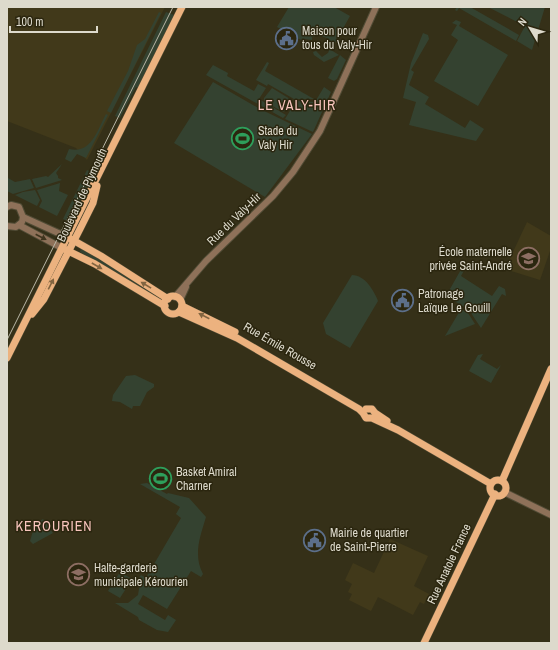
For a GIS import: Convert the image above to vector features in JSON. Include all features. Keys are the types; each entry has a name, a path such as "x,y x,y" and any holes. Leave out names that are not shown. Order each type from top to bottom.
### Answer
{"main road":[{"name":"Boulevard de Plymouth","path":"7,358 70,239 152,66 182,7"},
{"name":"Rue Émile Rousse","path":"70,239 237,338 365,411 372,409 373,416 491,484"},
{"path":"65,249 165,306 171,314 177,303"},
{"path":"165,306 177,303"},
{"path":"502,481 551,369"},
{"path":"494,481 502,481 505,485 504,492 500,495 495,494 490,489 491,484 494,481"},
{"name":"Rue Anatole France","path":"424,643 495,494"}],"street":[{"name":"Rue du Valy-Hir","path":"177,303 189,282 206,261 273,196 294,172 320,131 376,7"},
{"path":"7,199 9,206 19,207 23,217 19,225"},
{"name":"Rue Émile Rousse","path":"23,217 70,239"},
{"path":"8,228 19,225 65,249"},
{"path":"504,492 551,515"}],"shaded area":[{"path":"7,7 165,7 87,160 76,148 7,121"},
{"name":"École maternelle privée Saint-André","path":"527,222 551,236 551,248 540,280 505,269"},
{"path":"390,539 428,556 414,586 429,594 424,604 420,602 413,615 378,597 371,611 349,600 352,594 348,592 352,584 345,580 353,563 374,573"}],"green space":[{"path":"289,7 334,7 350,16 331,50 339,55 324,62 314,55 313,52 316,51 322,57 328,53 330,48 329,39 319,35 312,37 312,40 305,39 305,42 277,27"},
{"path":"457,7 470,7 519,35 516,41 459,8 457,11 455,10"},
{"path":"488,7 545,7 532,50 517,41 525,26"},
{"path":"159,12 161,13 111,113 107,111 128,71 137,45 145,39"},
{"path":"166,12 174,15 138,88 136,87 120,118 115,116"},
{"path":"456,20 461,22 459,26 508,55 478,106 434,81 458,40 451,35 457,25 452,23"},
{"path":"423,33 428,35 429,39 411,70 414,72 409,85 429,97 425,104 465,128 470,120 484,129 476,141 409,125 416,102 403,98 411,63"},
{"path":"340,55 346,60 337,79 334,81 328,78"},
{"path":"267,62 269,63 265,71 314,99 294,99 268,84 267,86 256,80"},
{"path":"213,65 228,73 227,76 254,91 258,84 266,88 259,99 286,115 283,118 206,75"},
{"name":"Stade du Valy Hir","path":"213,82 260,109 312,134 265,197 174,143"},
{"path":"324,87 331,92 313,132 285,119 296,101 315,102"},
{"path":"272,88 290,99 285,111 283,112 264,101 264,98"},
{"path":"106,114 108,115 86,158 77,154 71,162 65,159 69,149 77,150 83,148 93,139"},
{"path":"62,164 56,173 58,178 62,180 36,188 32,179 46,176 48,177"},
{"path":"87,170 95,174 70,222 63,219"},
{"path":"8,178 15,182 30,179 34,188 13,194 7,191"},
{"path":"60,183 59,191 68,195 57,216 39,207 42,201 37,190"},
{"path":"35,190 40,200 37,206 15,195 23,192"},
{"path":"81,248 157,294 155,297 80,252"},
{"path":"463,266 466,267 461,276 492,296 499,286 505,289 506,296 502,294 481,328 469,310 446,296"},
{"path":"352,275 361,278 368,284 378,301 350,348 326,334 323,323"},
{"path":"461,309 468,313 475,324 445,336"},
{"path":"483,354 480,359 497,369 501,365 491,383 469,371 478,355"},
{"path":"135,375 154,384 154,387 147,392 140,406 133,406 132,409 120,402 112,401 113,395 126,376"},
{"name":"Basket Amiral Charner","path":"155,468 173,479 166,490 148,479"},
{"path":"147,483 167,494 189,498 206,517 198,546 198,560 203,574 201,577 191,571 167,609 143,595 138,604 165,620 168,615 176,620 168,632 157,630 139,620 138,617 115,603 128,603 138,595 140,583 138,579 141,575 146,578 181,518 176,514 180,507 140,484"},
{"path":"43,519 53,533 33,544 30,541 34,528"},
{"path":"120,572 132,579 120,598 108,591"}],"tram line":[{"path":"7,340 173,7"}],"place":[{"name":"Maison pour tous du Valy-Hir","path":"286,38"},
{"name":"Stade du Valy Hir","path":"243,138"},
{"name":"École maternelle privée Saint-André","path":"528,259"},
{"name":"Patronage Laïque Le Gouill","path":"403,301"},
{"name":"Basket Amiral Charner","path":"161,479"},
{"name":"Mairie de quartier de Saint-Pierre","path":"314,540"},
{"name":"Halte-garderie municipale Kérourien","path":"79,575"}],"district":[{"name":"LE VALY-HIR","path":"297,105"},
{"name":"KEROURIEN","path":"54,526"}]}
